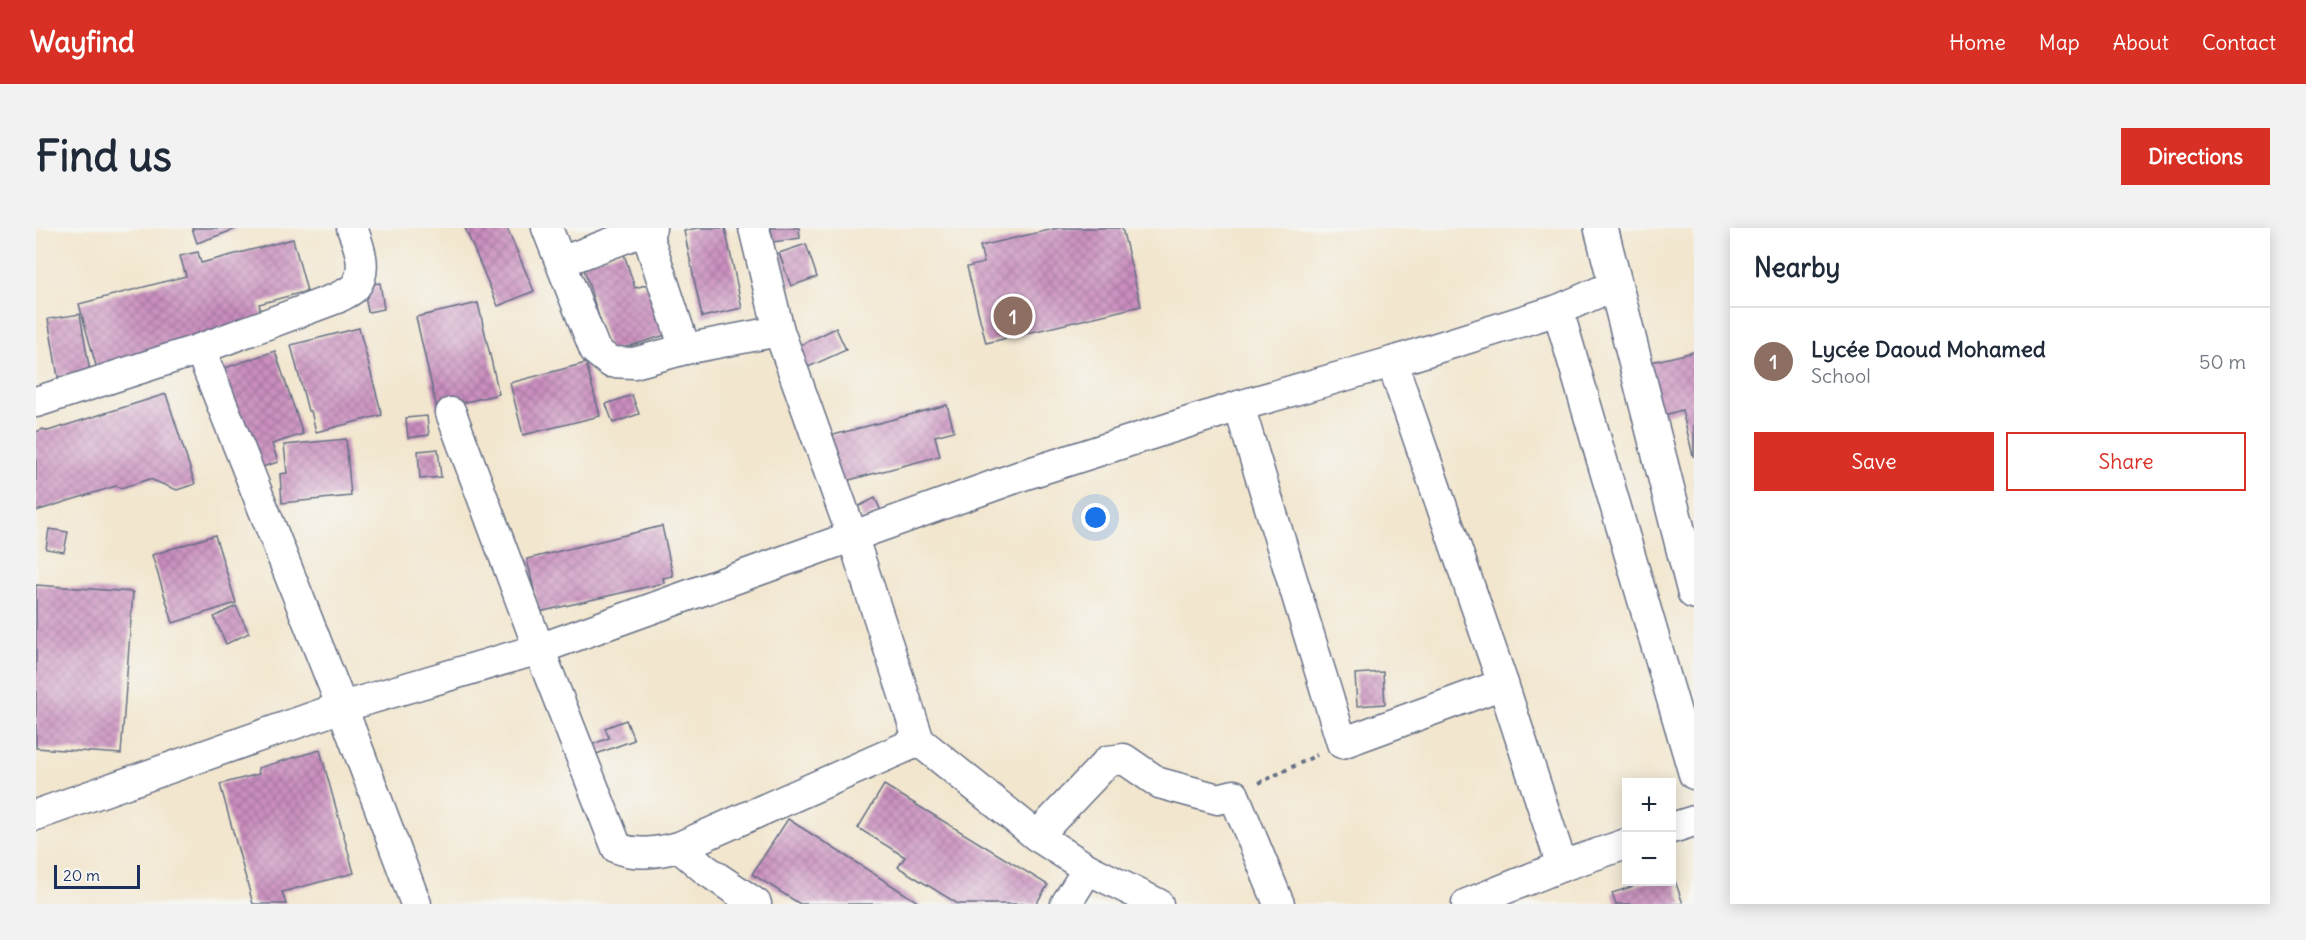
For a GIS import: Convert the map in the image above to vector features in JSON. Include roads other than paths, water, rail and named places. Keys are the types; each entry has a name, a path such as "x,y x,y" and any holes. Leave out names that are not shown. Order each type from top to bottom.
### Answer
{"main road":[{"path":"1601,228 1694,592"}],"street":[{"path":"36,402 200,349 337,298 354,287 361,273 361,252 352,228"},
{"path":"547,228 595,350 610,362 634,363 685,349 779,331"},
{"path":"754,228 779,331 853,538 919,741 1037,836 1088,869 1158,904"},
{"path":"561,262 648,229 685,349"},
{"path":"36,815 342,707 539,649 1026,474 1239,406 1392,362 1558,309 1615,285"},
{"path":"1558,309 1694,774"},
{"path":"200,349 342,707 416,904"},
{"path":"1392,362 1503,684 1562,866"},
{"path":"1239,406 1342,743 1503,684"},
{"path":"451,413 539,649 617,848 638,853 679,847 919,741"},
{"path":"1037,836 1108,761 1124,759 1159,783 1218,799 1234,795 1279,904"},
{"path":"1676,826 1694,821"},
{"path":"1468,904 1562,866 1622,845"},
{"path":"679,847 706,870 756,904"},
{"path":"1066,904 1088,869"}],"place":[{"name":"Lycée Daoud Mohamed","path":"1013,316"}]}
